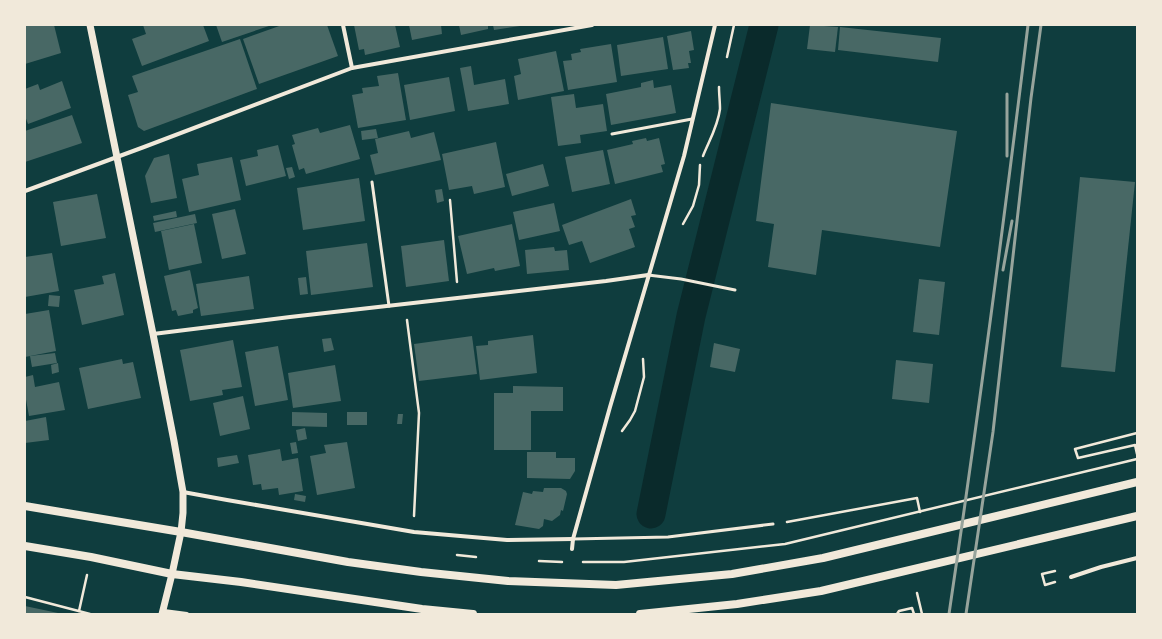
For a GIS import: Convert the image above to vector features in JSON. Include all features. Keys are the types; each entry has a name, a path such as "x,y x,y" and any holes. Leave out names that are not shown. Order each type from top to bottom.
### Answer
{"main road":[{"path":"25,506 348,562 421,572 508,581 616,585 732,574 823,558 1137,482"},
{"path":"640,614 737,604 821,591 1137,516"},
{"path":"25,546 91,557 172,574 241,582 422,609 473,614"}],"street":[{"path":"90,25 153,334 183,492 181,532 163,613 187,614"},
{"path":"343,25 352,68"},
{"path":"25,190 352,68 592,25"},
{"path":"572,548 573,539 610,407 684,156 715,25"},
{"path":"153,334 290,317 606,282 648,275"},
{"path":"183,492 414,532 507,540 573,539"},
{"path":"1071,577 1101,566 1137,558"}],"lane":[{"path":"612,134 692,120"},
{"path":"372,182 389,306"},
{"path":"648,275 681,279 735,290"},
{"path":"573,539 668,537 773,524"}],"path":[{"path":"450,200 458,298"},
{"path":"405,304 419,413 414,532"},
{"path":"1137,433 1075,449 1078,458 1135,445 1137,454"},
{"path":"773,524 917,498 920,512"},
{"path":"79,611 88,574"},
{"path":"917,593 922,614"},
{"path":"25,597 90,614"},
{"path":"897,614 899,611 912,608 914,614"}],"building":[{"path":"25,25 54,25 61,53 25,64"},
{"path":"143,25 203,25 209,41 142,66 132,39 146,34"},
{"path":"216,25 272,25 222,42"},
{"path":"282,25 327,25 338,56 259,84 243,39"},
{"path":"354,25 395,25 400,47 365,55 364,49 359,50"},
{"path":"409,25 441,25 442,34 412,40"},
{"path":"459,25 488,25 488,29 461,35"},
{"path":"493,25 520,25 520,26 494,30"},
{"path":"810,25 838,27 835,52 807,49"},
{"path":"840,27 941,38 938,62 838,50"},
{"path":"691,31 694,50 689,51 691,63 688,63 689,68 673,70 667,36"},
{"path":"663,37 668,69 621,76 617,45"},
{"path":"240,39 257,89 144,131 138,127 128,95 138,92 132,76"},
{"path":"611,44 617,82 568,90 563,61 572,60 571,54 581,52 580,49"},
{"path":"556,51 564,91 518,100 514,76 521,74 518,59"},
{"path":"471,66 474,85 505,79 509,104 468,111 460,68"},
{"path":"398,73 406,120 358,128 352,95 363,93 362,88 379,86 377,76"},
{"path":"449,77 455,111 410,120 404,85"},
{"path":"653,80 654,88 671,85 676,113 611,125 606,94 641,87 641,83"},
{"path":"62,81 71,108 28,124 25,116 25,89 38,84 40,90"},
{"path":"574,94 576,108 603,104 607,131 580,135 581,143 558,146 551,97"},
{"path":"771,103 957,131 940,247 822,230 816,275 768,267 774,224 756,221"},
{"path":"72,115 82,143 25,162 25,131"},
{"path":"350,125 360,159 306,174 304,168 299,170 292,145 295,144 292,135 318,128 320,133"},
{"path":"376,129 378,138 362,140 361,131"},
{"path":"409,131 411,138 434,132 441,160 375,175 370,155 378,153 375,139"},
{"path":"646,138 647,141 659,138 665,164 661,165 663,172 615,184 607,150 633,144 632,141"},
{"path":"496,142 505,187 474,194 472,186 449,190 442,154"},
{"path":"278,145 286,176 246,186 240,160 258,156 257,150"},
{"path":"603,150 610,184 572,192 565,157"},
{"path":"169,154 177,198 151,203 145,176 154,158"},
{"path":"232,157 241,200 189,212 182,179 199,175 197,164"},
{"path":"543,164 549,186 512,196 506,174"},
{"path":"292,167 295,177 289,179 286,168"},
{"path":"1080,177 1135,182 1115,372 1061,367"},
{"path":"359,178 365,221 303,230 297,188"},
{"path":"442,189 444,201 437,203 435,190"},
{"path":"97,194 106,238 61,246 53,202"},
{"path":"631,199 636,215 631,216 635,227 629,229 635,247 590,263 582,241 569,245 562,225"},
{"path":"554,203 560,231 519,240 513,212"},
{"path":"235,209 246,254 222,259 212,214"},
{"path":"176,211 177,217 154,221 153,216"},
{"path":"195,214 197,223 155,232 153,223"},
{"path":"194,224 202,263 169,270 161,231"},
{"path":"512,224 520,266 495,271 494,268 467,274 458,236"},
{"path":"444,240 449,281 406,287 401,246"},
{"path":"367,243 373,287 311,295 306,251"},
{"path":"554,247 555,251 567,250 569,270 527,274 525,250"},
{"path":"52,253 59,291 25,297 25,257"},
{"path":"190,270 198,308 193,310 193,313 178,316 176,310 172,311 164,276"},
{"path":"115,273 124,315 82,325 74,290 104,284 102,276"},
{"path":"249,276 254,309 201,316 196,284"},
{"path":"306,277 308,294 300,295 298,278"},
{"path":"919,279 945,282 939,335 913,332"},
{"path":"49,295 60,296 59,307 48,306"},
{"path":"49,310 56,351 25,357 25,314"},
{"path":"533,335 537,373 480,380 476,346 488,345 488,341"},
{"path":"472,336 477,374 419,381 414,344"},
{"path":"331,338 334,350 324,352 322,339"},
{"path":"233,340 242,387 222,390 223,395 190,401 180,350"},
{"path":"714,343 740,349 735,372 710,367"},
{"path":"278,346 288,400 255,406 245,352"},
{"path":"55,353 57,363 32,367 30,356"},
{"path":"122,359 123,364 133,362 141,398 88,409 79,368"},
{"path":"896,360 933,364 929,403 892,399"},
{"path":"58,363 59,372 52,374 51,365"},
{"path":"335,365 341,401 293,408 288,373"},
{"path":"33,375 35,387 59,382 65,410 29,416 25,394 25,377"},
{"path":"513,386 563,387 563,411 531,411 531,450 494,450 494,393 513,393"},
{"path":"243,396 250,429 220,436 213,403"},
{"path":"292,412 327,413 327,427 292,426"},
{"path":"347,412 367,412 367,425 347,425"},
{"path":"398,414 403,414 402,424 397,424"},
{"path":"46,417 49,440 25,443 25,421"},
{"path":"305,428 307,439 298,441 296,430"},
{"path":"296,442 298,453 292,454 290,443"},
{"path":"347,442 355,488 317,495 310,456 326,453 324,445"},
{"path":"280,449 282,461 298,458 303,491 279,495 278,488 262,490 261,484 253,485 248,455"},
{"path":"527,452 556,452 556,458 575,458 575,471 570,479 527,478"},
{"path":"237,455 239,463 218,467 217,458"},
{"path":"544,488 561,488 566,491 567,494 563,511 561,510 560,515 552,521 544,519 543,526 539,529 515,525 523,492 532,494 533,491 543,492"},
{"path":"295,494 306,496 305,502 294,500"},
{"path":"25,606 58,613 58,614 25,614"}],"waterway":[{"path":"651,514 691,316 764,25"}],"railway":[{"path":"949,614 1010,173 1028,25"},
{"path":"966,614 993,432 1031,98 1041,25"},
{"path":"1007,94 1007,156"},
{"path":"1003,270 1012,221"}]}
